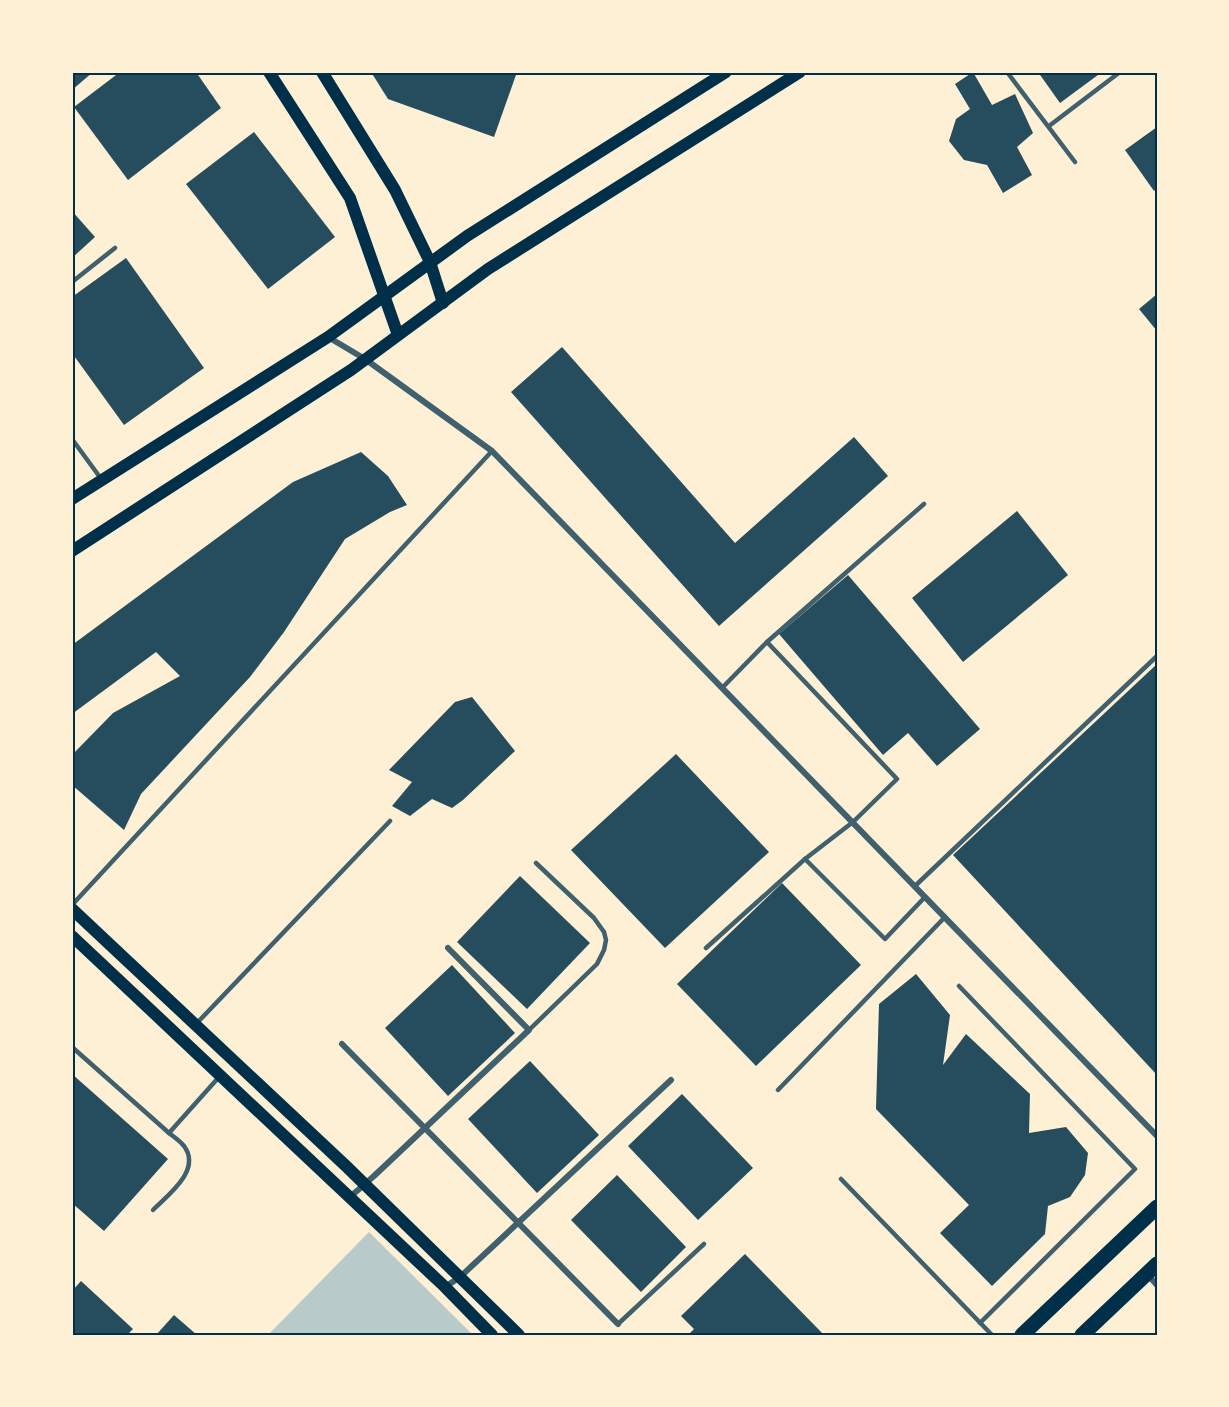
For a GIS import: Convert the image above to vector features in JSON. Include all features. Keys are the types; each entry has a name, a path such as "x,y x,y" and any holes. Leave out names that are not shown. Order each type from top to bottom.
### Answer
{"main road":[{"path":"269,72 350,198 398,335"},
{"path":"322,72 395,190 430,262 443,303"},
{"path":"72,499 328,337 466,236 726,72"},
{"path":"72,551 351,370 488,269 800,72"},
{"path":"72,907 365,1184 519,1335"},
{"path":"72,936 445,1287 492,1335"},
{"path":"1022,1335 1157,1207"},
{"path":"1088,1333 1153,1274"}],"street":[{"path":"328,337 365,359 492,451 1157,1136"},
{"path":"350,1197 529,1030 448,948"},
{"path":"342,1044 618,1324"},
{"path":"445,1287 460,1277 671,1080"}],"lane":[{"path":"1007,72 1075,162"},
{"path":"1049,126 1120,72"},
{"path":"72,282 115,248"},
{"path":"72,439 102,480"},
{"path":"72,907 492,451"},
{"path":"722,688 767,642 924,504"},
{"path":"706,948 805,859 852,822 897,779 767,642"},
{"path":"915,886 1157,656"},
{"path":"195,1024 390,820"},
{"path":"805,859 885,939 925,897"},
{"path":"529,1030 597,964 606,940 604,932 594,918 536,863"},
{"path":"778,1090 945,917"},
{"path":"959,986 1135,1169 980,1323"},
{"path":"72,1047 184,1146 187,1152 188,1169 176,1187 153,1210"},
{"path":"169,1133 220,1075"},
{"path":"841,1179 992,1335"},
{"path":"618,1324 704,1244"}],"shaded area":[{"path":"369,1232 473,1335 268,1335"}],"building":[{"path":"72,72 93,72 72,90"},
{"path":"120,72 196,72 221,108 128,180 74,107"},
{"path":"371,72 517,72 494,137 388,99"},
{"path":"973,72 992,105 1015,94 1033,133 1017,147 1032,175 1003,193 987,165 964,160 949,141 956,119 970,109 955,84"},
{"path":"1038,72 1102,72 1060,103"},
{"path":"1157,127 1157,188 1154,191 1125,150"},
{"path":"254,132 335,237 268,289 186,184"},
{"path":"72,211 95,237 72,258"},
{"path":"126,258 204,368 124,425 72,353 72,297"},
{"path":"1157,294 1157,331 1139,309"},
{"path":"562,347 735,543 854,437 888,476 719,626 511,392"},
{"path":"361,452 388,476 407,505 390,512 345,539 284,632 250,677 141,794 124,830 72,785 72,755 113,713 180,676 156,652 72,714 72,645 293,482"},
{"path":"1017,511 1068,575 963,662 912,598"},
{"path":"848,575 980,729 937,766 908,733 883,755 779,634"},
{"path":"1157,664 1157,1075 953,855"},
{"path":"472,697 515,751 452,808 432,799 410,816 392,806 412,782 389,770 455,702"},
{"path":"676,754 769,852 665,948 571,850"},
{"path":"520,876 590,943 527,1009 457,942"},
{"path":"782,883 861,965 756,1066 677,984"},
{"path":"452,965 515,1033 448,1096 385,1028"},
{"path":"916,974 950,1015 943,1065 966,1034 1030,1094 1029,1133 1066,1127 1088,1153 1085,1175 1070,1197 1048,1206 1045,1234 992,1286 940,1233 969,1205 876,1109 879,1004"},
{"path":"530,1061 599,1135 537,1193 468,1119"},
{"path":"72,1074 168,1159 104,1231 72,1203"},
{"path":"682,1094 753,1168 698,1220 628,1146"},
{"path":"617,1175 686,1247 641,1292 571,1220"},
{"path":"745,1254 824,1335 688,1335 694,1329 681,1316"},
{"path":"81,1281 133,1329 127,1335 72,1335 72,1291"},
{"path":"174,1315 197,1335 156,1335"}]}
